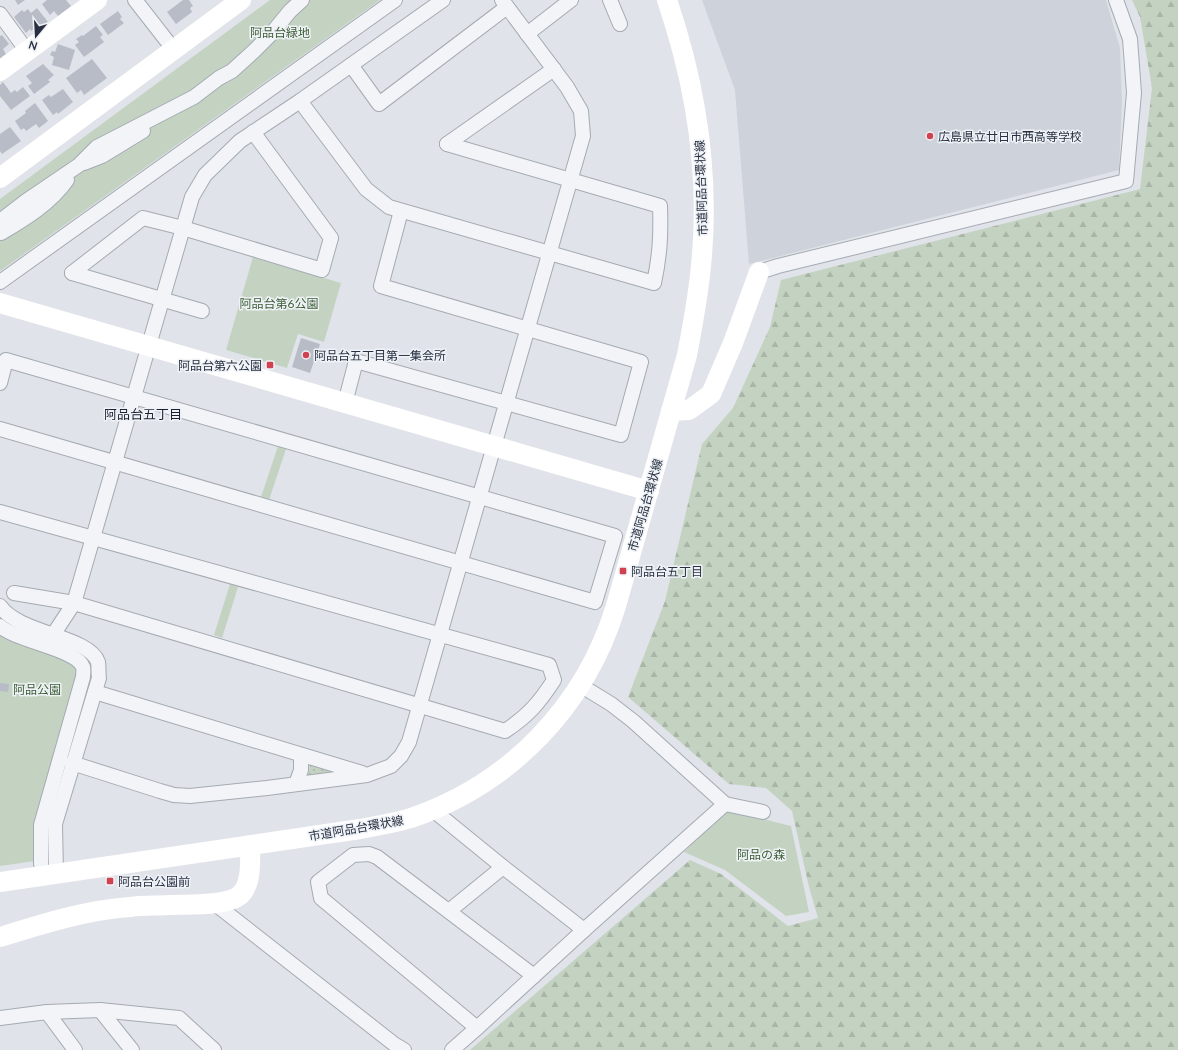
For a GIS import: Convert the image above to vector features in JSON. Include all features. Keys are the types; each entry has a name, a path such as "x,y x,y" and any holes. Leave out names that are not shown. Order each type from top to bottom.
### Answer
{"street":[{"path":"135,0 174,50"},
{"path":"0,178 241,0"},
{"path":"0,227 26,201 79,165 97,147 194,97 219,78 232,71 254,51 302,0"},
{"path":"0,282 396,0"},
{"path":"53,635 74,603 192,197 205,175 240,141 300,101 443,0"},
{"path":"527,34 571,0"},
{"path":"610,0 620,24"},
{"name":"市道阿品台環状線","path":"0,882 48,869 250,845 379,826 433,810 477,787 517,758 552,722 580,685 597,655 611,623 687,355 696,308 702,247 704,192 701,150 696,110 688,69 667,0"},
{"path":"671,412 689,410 711,394 734,343 759,272 778,266 1126,181 1134,93 1130,40 1116,0"},
{"path":"0,71 88,3"},
{"path":"72,764 167,793 190,796 367,775 390,766 401,756 409,742 583,136 581,111 567,86 504,4 379,104 350,65"},
{"path":"0,14 27,51"},
{"path":"300,101 366,189 389,207 654,282 659,261 661,235 660,206 447,144 554,69"},
{"path":"202,311 72,273 143,218 183,228 322,270 331,238 254,132"},
{"path":"345,403 356,361 621,435 641,362 381,286 401,211"},
{"path":"0,303 649,491"},
{"path":"0,383 6,360 615,536 595,602 0,429"},
{"path":"0,512 549,665 554,680 538,704 520,721 505,731 74,603 14,592"},
{"path":"0,606 11,618 78,644 90,652 98,662 99,678 55,824 48,869"},
{"path":"0,626 20,637 71,655 79,660 83,667 83,676 41,825 48,869"},
{"path":"580,685 611,704 633,720 725,804 762,812"},
{"path":"95,692 367,775"},
{"path":"296,784 301,770 301,754"},
{"path":"452,1050 725,804"},
{"path":"433,810 503,868 584,930"},
{"path":"0,937 77,916 129,907 232,900 242,893 248,878 250,866 250,845"},
{"path":"477,1028 321,898 318,882 353,855 369,854 377,857 534,976"},
{"path":"449,911 503,868"},
{"path":"214,902 404,1050"},
{"path":"100,1010 132,1050"},
{"path":"0,1018 47,1012 100,1010 179,1018 214,1050"},
{"path":"47,1012 75,1050"}],"shaded area":[{"name":"広島県立廿日市西高等学校","path":"702,0 1106,0 1120,48 1122,102 1119,170 749,264 735,90"}],"green space":[{"name":"阿品台緑地","path":"270,0 380,0 0,271 0,199"},
{"path":"1132,0 1178,0 1178,1050 470,1050 690,860 721,874 788,926 818,918 809,887 792,811 766,788 729,784 628,697 665,601 702,444 733,408 770,327 781,280 1140,189 1152,88 1140,17"},
{"name":"阿品台第6公園","path":"253,257 341,283 324,342 298,334 287,368 226,350"},
{"path":"278,446 286,449 269,500 261,497"},
{"path":"230,584 238,587 222,638 214,635"},
{"name":"阿品公園","path":"0,634 68,661 76,668 79,677 35,861 0,866"},
{"path":"310,765 335,772 308,776"},
{"name":"阿品の森","path":"727,810 791,826 809,912 786,916 725,870 684,852"}],"building":[{"path":"15,0 25,0 18,5"},
{"path":"47,0 66,0 71,6 58,16 54,11 50,15 42,4"},
{"path":"183,0 189,0 193,6 190,8 192,12 176,24 167,12"},
{"path":"37,8 48,22 39,29 37,26 31,31 30,29 26,33 14,17 22,10 24,12 28,9 31,13"},
{"path":"118,11 122,17 120,19 124,23 108,35 100,24"},
{"path":"96,26 103,35 100,37 104,42 84,57 75,45 79,42 76,39 82,35 83,36"},
{"path":"2,35 9,44 3,49 6,54 0,59 0,36"},
{"path":"58,44 75,50 69,70 52,65 54,57 50,55 52,51 55,52"},
{"path":"92,59 107,78 84,95 81,90 77,93 66,78"},
{"path":"43,64 54,75 48,80 50,82 34,94 28,86 32,83 26,76"},
{"path":"3,82 11,93 15,90 17,92 23,87 30,96 11,110 0,96 0,85"},
{"path":"63,89 73,102 58,114 57,112 53,115 42,100 49,95 51,97"},
{"path":"35,103 48,121 39,128 36,124 26,131 24,128 21,130 15,121 26,113 25,111"},
{"path":"10,127 21,141 2,154 0,151 0,134"},
{"name":"阿品台五丁目第一集会所","path":"301,338 320,344 310,373 292,367"},
{"path":"0,683 9,684 8,692 0,691"}],"place":[{"name":"広島県立廿日市西高等学校","path":"930,136"},
{"name":"阿品台五丁目第一集会所","path":"306,355"},
{"name":"阿品台第六公園","path":"270,365"},
{"name":"阿品台五丁目","path":"623,571"},
{"name":"阿品台公園前","path":"110,881"}],"district":[{"name":"阿品台五丁目","path":"143,414"}]}
